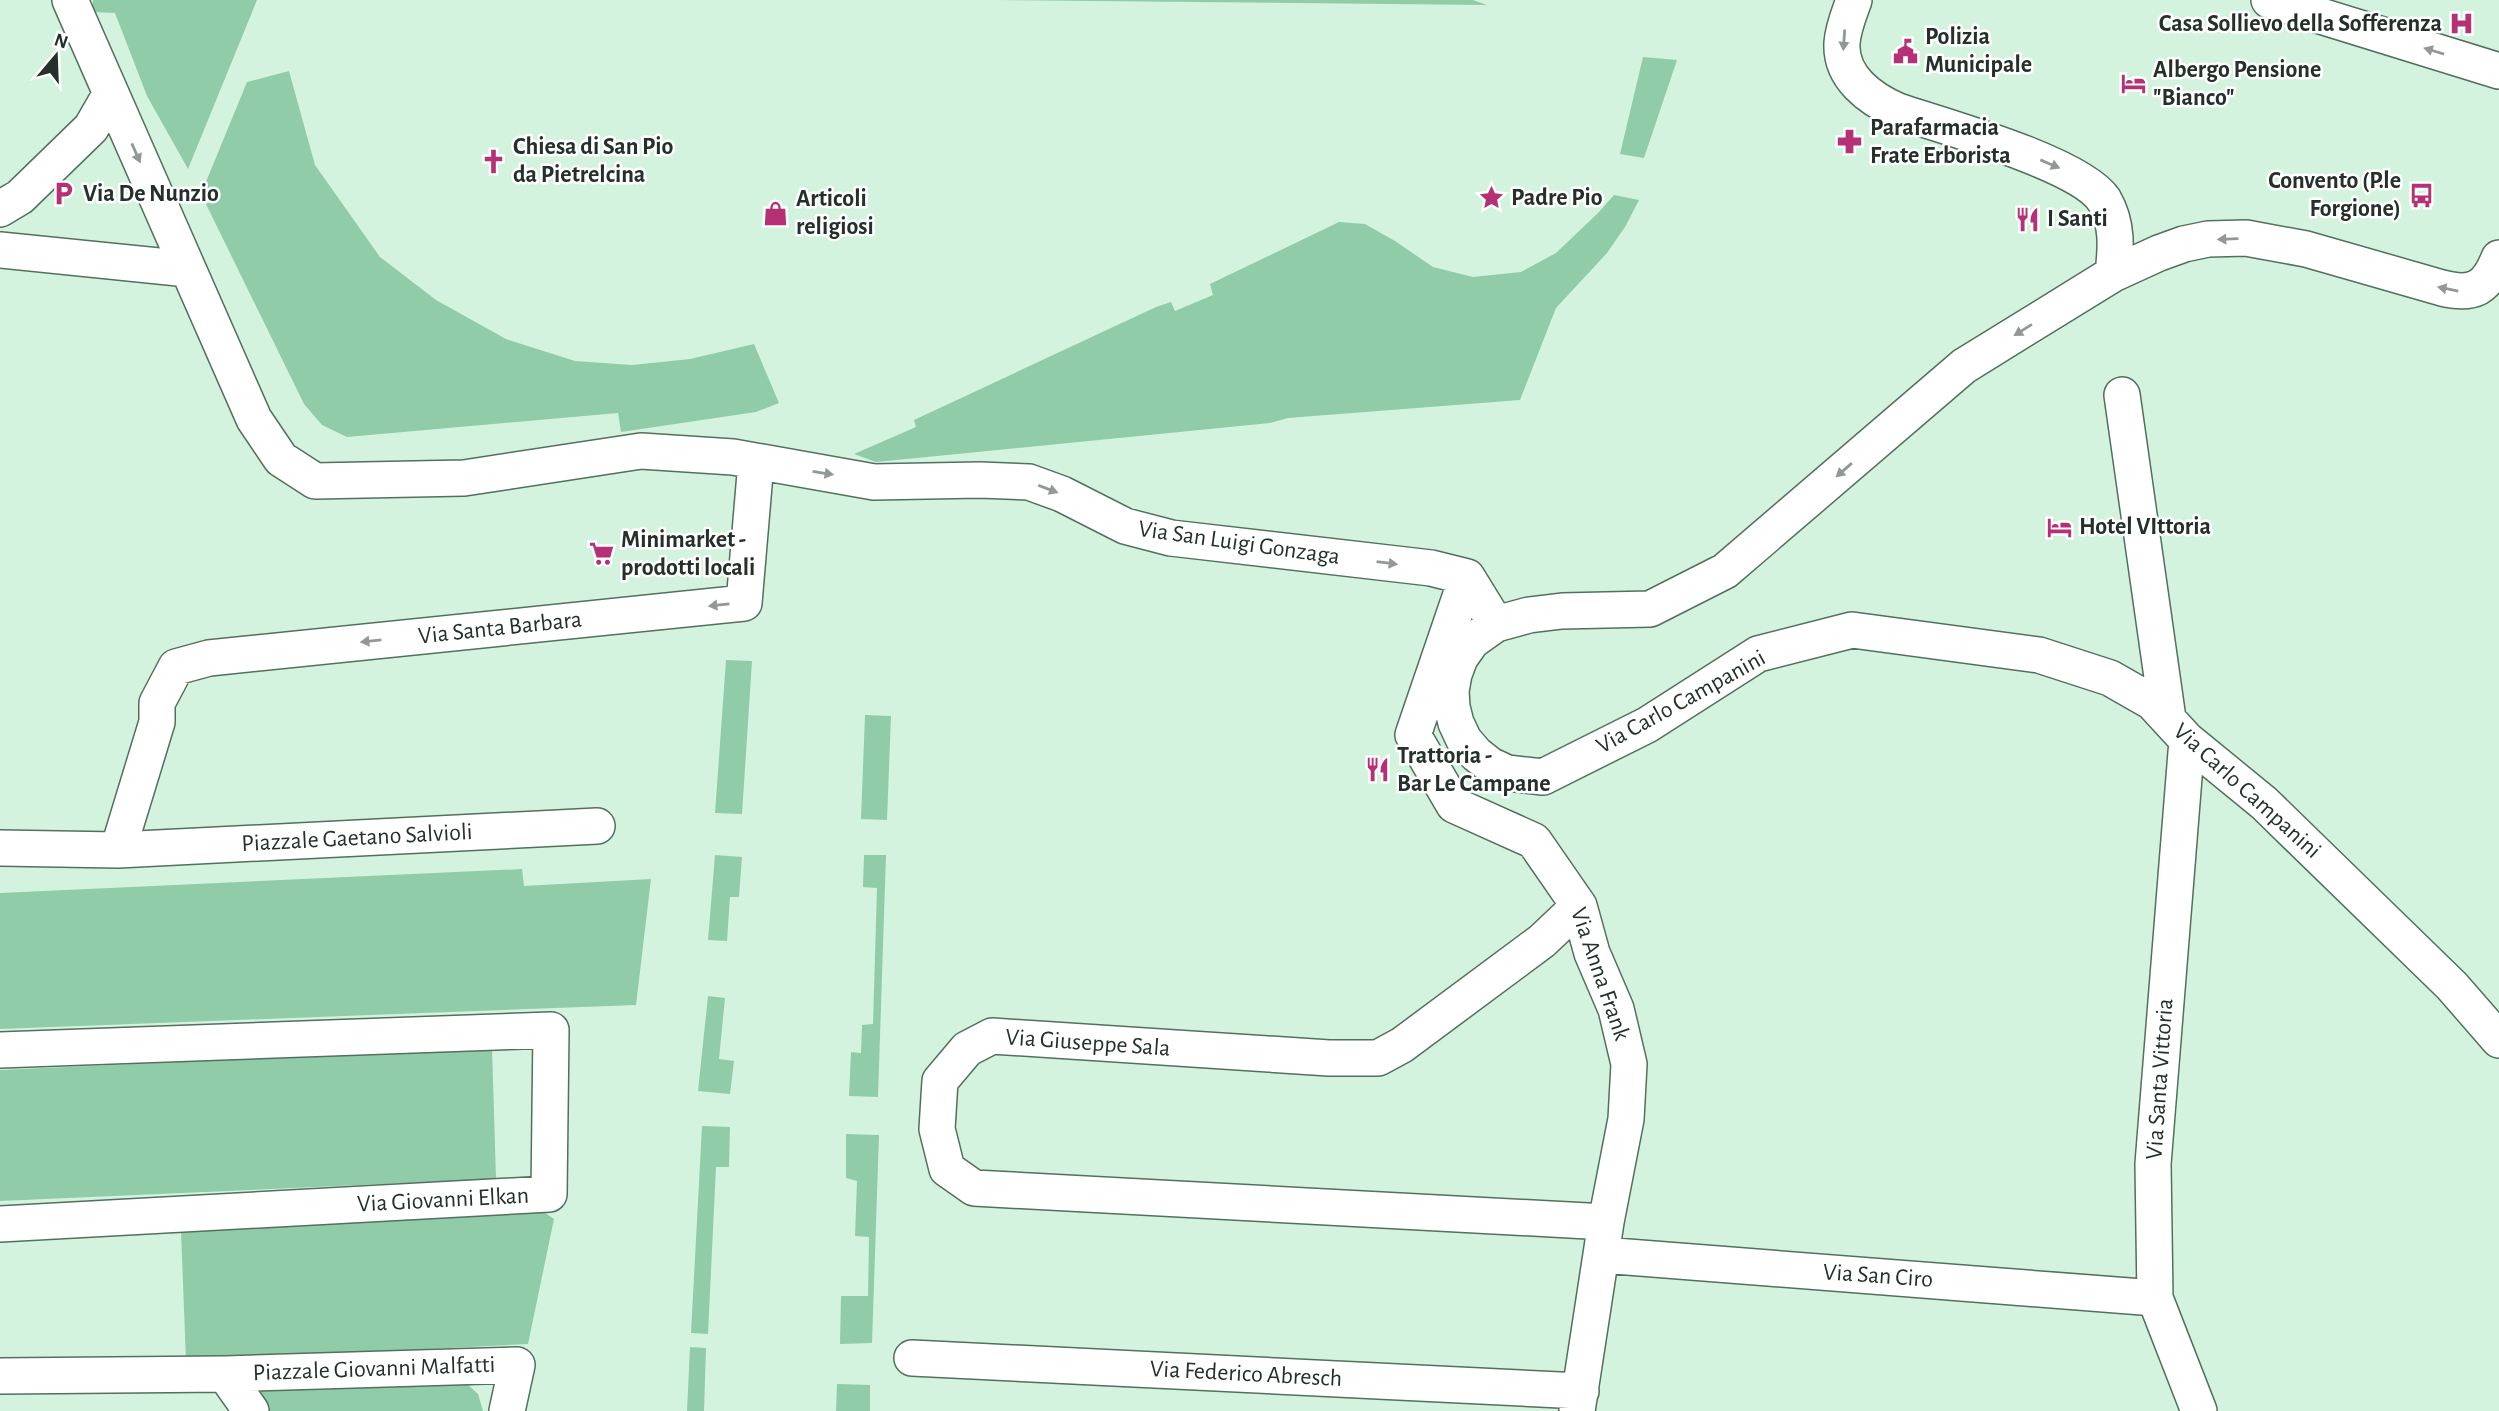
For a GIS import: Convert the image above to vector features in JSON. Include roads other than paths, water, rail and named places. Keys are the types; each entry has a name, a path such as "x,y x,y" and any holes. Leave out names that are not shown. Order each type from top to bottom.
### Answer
{"street":[{"name":"Via San Luigi Gonzaga","path":"70,0 254,419 281,459 315,481 464,478 641,451 733,457 874,482 1029,482 1145,533 1431,568 1467,577"},
{"path":"1854,0 1842,45 1849,70 1862,89 1898,111 2043,161 2090,186 2103,198 2115,228 2113,274"},
{"path":"2269,0 2499,71"},
{"path":"0,209 20,197 91,128 110,95"},
{"name":"Via Carlo Campanini","path":"2499,258 2486,283 2480,288 2462,292 2306,249 2246,238 2208,239 2184,244 2113,274 1964,366 1725,571 1650,609 1562,611 1529,615 1496,624 1472,641 1460,658 1451,691 1456,723 1464,740 1476,754 1507,773 1543,777 1647,725 1758,654 1852,630 2039,655 2110,678 2152,702 2178,729 2264,803 2452,986 2499,1040"},
{"path":"0,250 188,269"},
{"name":"Via Santa Vittoria","path":"2122,395 2178,729 2153,1164 2155,1298 2199,1411"},
{"name":"Via Santa Barbara","path":"118,850 157,722 157,703 176,667 209,658 744,603 755,462"},
{"path":"1467,577 1496,624"},
{"name":"Via Anna Frank","path":"1467,577 1413,735 1454,805 1534,841 1579,905 1592,953 1616,1009 1629,1064 1626,1119 1604,1238 1579,1401"},
{"name":"Piazzale Gaetano Salvioli","path":"0,848 118,850 597,826"},
{"name":"Via Giuseppe Sala","path":"1579,905 1542,941 1402,1045 1378,1058 1329,1058 992,1036 967,1049 940,1081 937,1129 947,1169 974,1188 1604,1238"},
{"name":"Via Giovanni Elkan","path":"0,1050 551,1030 549,1194 0,1224"},
{"name":"Via San Ciro","path":"1604,1238 2155,1298"},
{"name":"Via Federico Abresch","path":"912,1358 1579,1401"},
{"name":"Piazzale Giovanni Malfatti","path":"0,1376 225,1374 517,1365 507,1411"},
{"name":"Piazzale Giovanni Malfatti","path":"225,1374 251,1411"}],"place":[{"name":"Casa Sollievo della Sofferenza","path":"2462,24"},
{"name":"Polizia Municipale","path":"1905,51"},
{"name":"Albergo Pensione \"Bianco\"","path":"2133,84"},
{"name":"Parafarmacia Frate Erborista","path":"1850,142"},
{"name":"Chiesa di San Pio da Pietrelcina","path":"493,161"},
{"name":"Via De Nunzio","path":"63,194"},
{"name":"Convento (P.le Forgione)","path":"2421,195"},
{"name":"Padre Pio","path":"1491,198"},
{"name":"Articoli religiosi","path":"776,213"},
{"name":"I Santi","path":"2027,219"},
{"name":"Hotel VIttoria","path":"2059,527"},
{"name":"Minimarket - prodotti locali","path":"601,554"},
{"name":"Trattoria - Bar Le Campane","path":"1377,770"}]}
